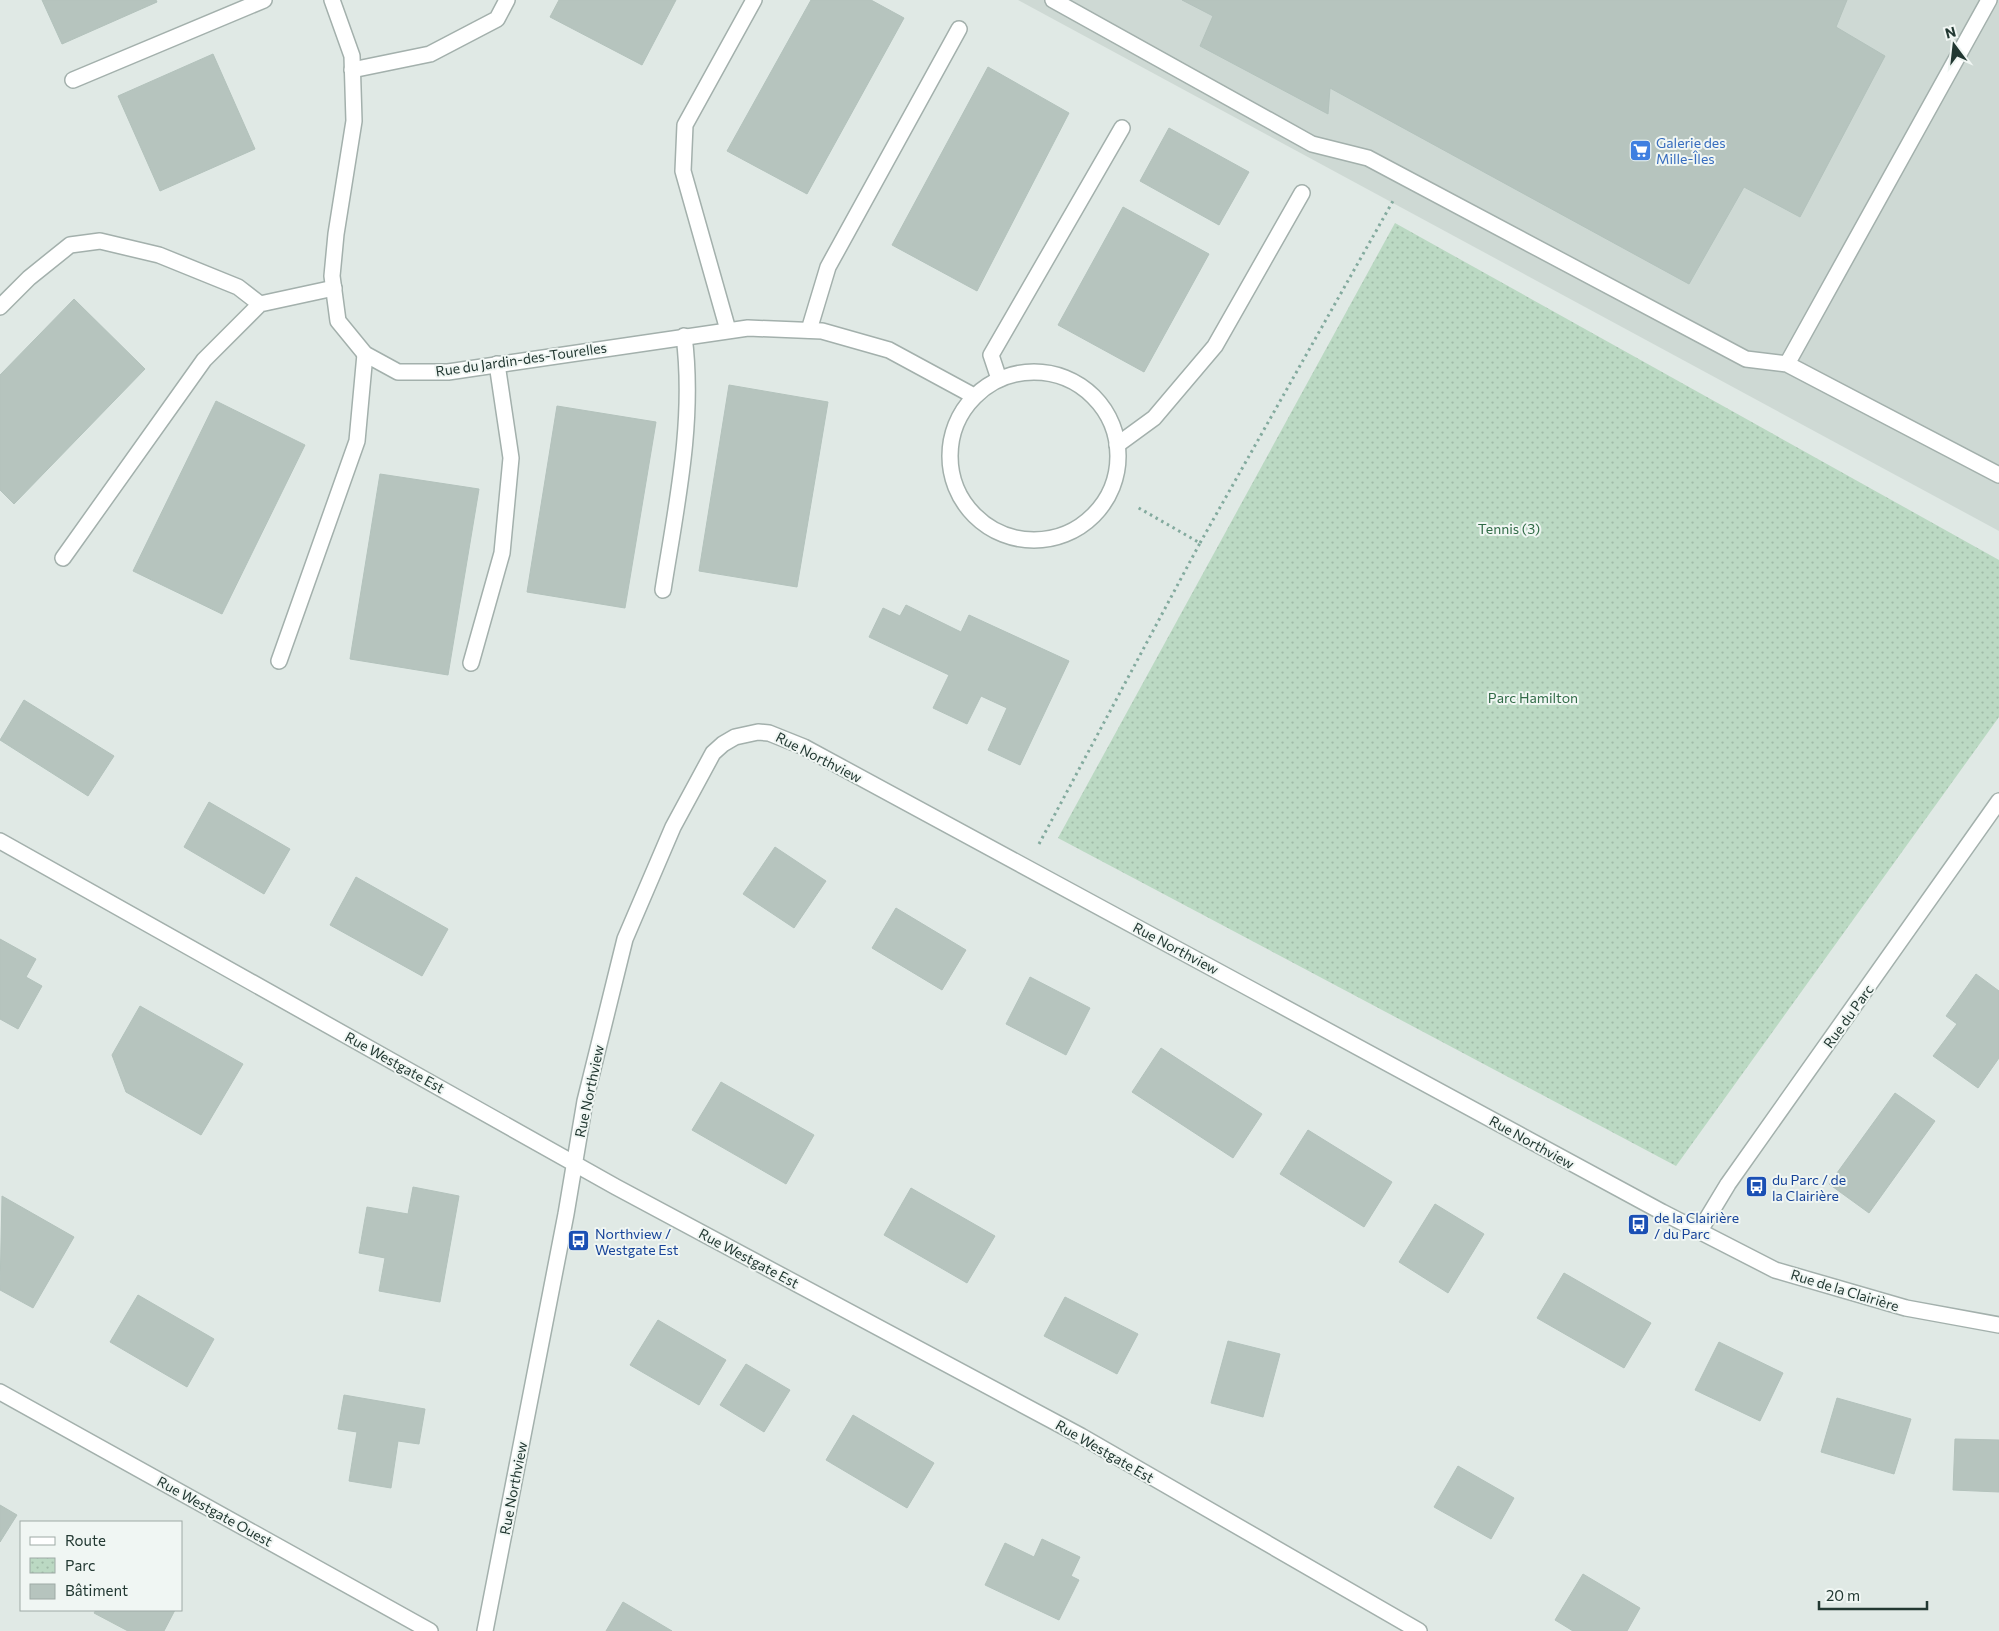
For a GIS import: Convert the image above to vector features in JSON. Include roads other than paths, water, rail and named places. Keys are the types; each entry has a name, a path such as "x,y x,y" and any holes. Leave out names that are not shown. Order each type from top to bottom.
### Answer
{"street":[{"path":"73,80 264,0"},
{"name":"Rue du Jardin-des-Tourelles","path":"332,0 352,56 354,121 336,234 332,276 338,320 365,354 398,372 448,372 728,330 748,328 809,330 822,331 889,350 974,396"},
{"path":"352,70 430,54 497,19 507,0"},
{"path":"728,330 683,170 685,125 754,0"},
{"path":"1053,0 1312,144 1368,158 1746,359 1787,364 1999,475"},
{"path":"1787,364 1989,0"},
{"path":"809,330 828,267 960,29"},
{"path":"999,380 991,355 1122,128"},
{"path":"1117,444 1154,418 1215,346 1302,193"},
{"path":"0,307 28,278 70,245 100,240 159,255 230,283 260,304"},
{"path":"63,558 204,360 260,304 334,288"},
{"path":"663,590 686,435 688,370 684,336"},
{"path":"279,661 357,442 365,354"},
{"path":"471,663 502,553 511,458 496,364"},
{"path":"1027,372 1056,374 1073,381 1096,398 1113,423 1119,454 1115,483 1100,509 1088,521 1063,535 1034,541 1019,539 991,529 969,510 957,489 950,461 953,431 974,396 999,380 1027,372"},
{"name":"Rue Northview","path":"485,1631 575,1164 585,1101 625,939 686,801 707,763 723,744 747,733 769,732 782,737 1026,867 1699,1232"},
{"name":"Rue du Parc","path":"1699,1232 1736,1172 1999,801"},
{"name":"Rue Westgate Est","path":"0,841 575,1164 1081,1436 1419,1631"},
{"name":"Rue de la Clairière","path":"1699,1232 1775,1270 1906,1308 1999,1325"},
{"name":"Rue Westgate Ouest","path":"0,1392 430,1631"}],"place":[{"name":"Galerie des Mille-Îles","path":"1640,150"},
{"name":"du Parc / de la Clairière","path":"1756,1187"},
{"name":"de la Clairière / du Parc","path":"1638,1225"},
{"name":"Northview / Westgate Est","path":"579,1241"}],"park label":[{"name":"Tennis (3)","path":"1509,528"},
{"name":"Parc Hamilton","path":"1533,697"}]}
